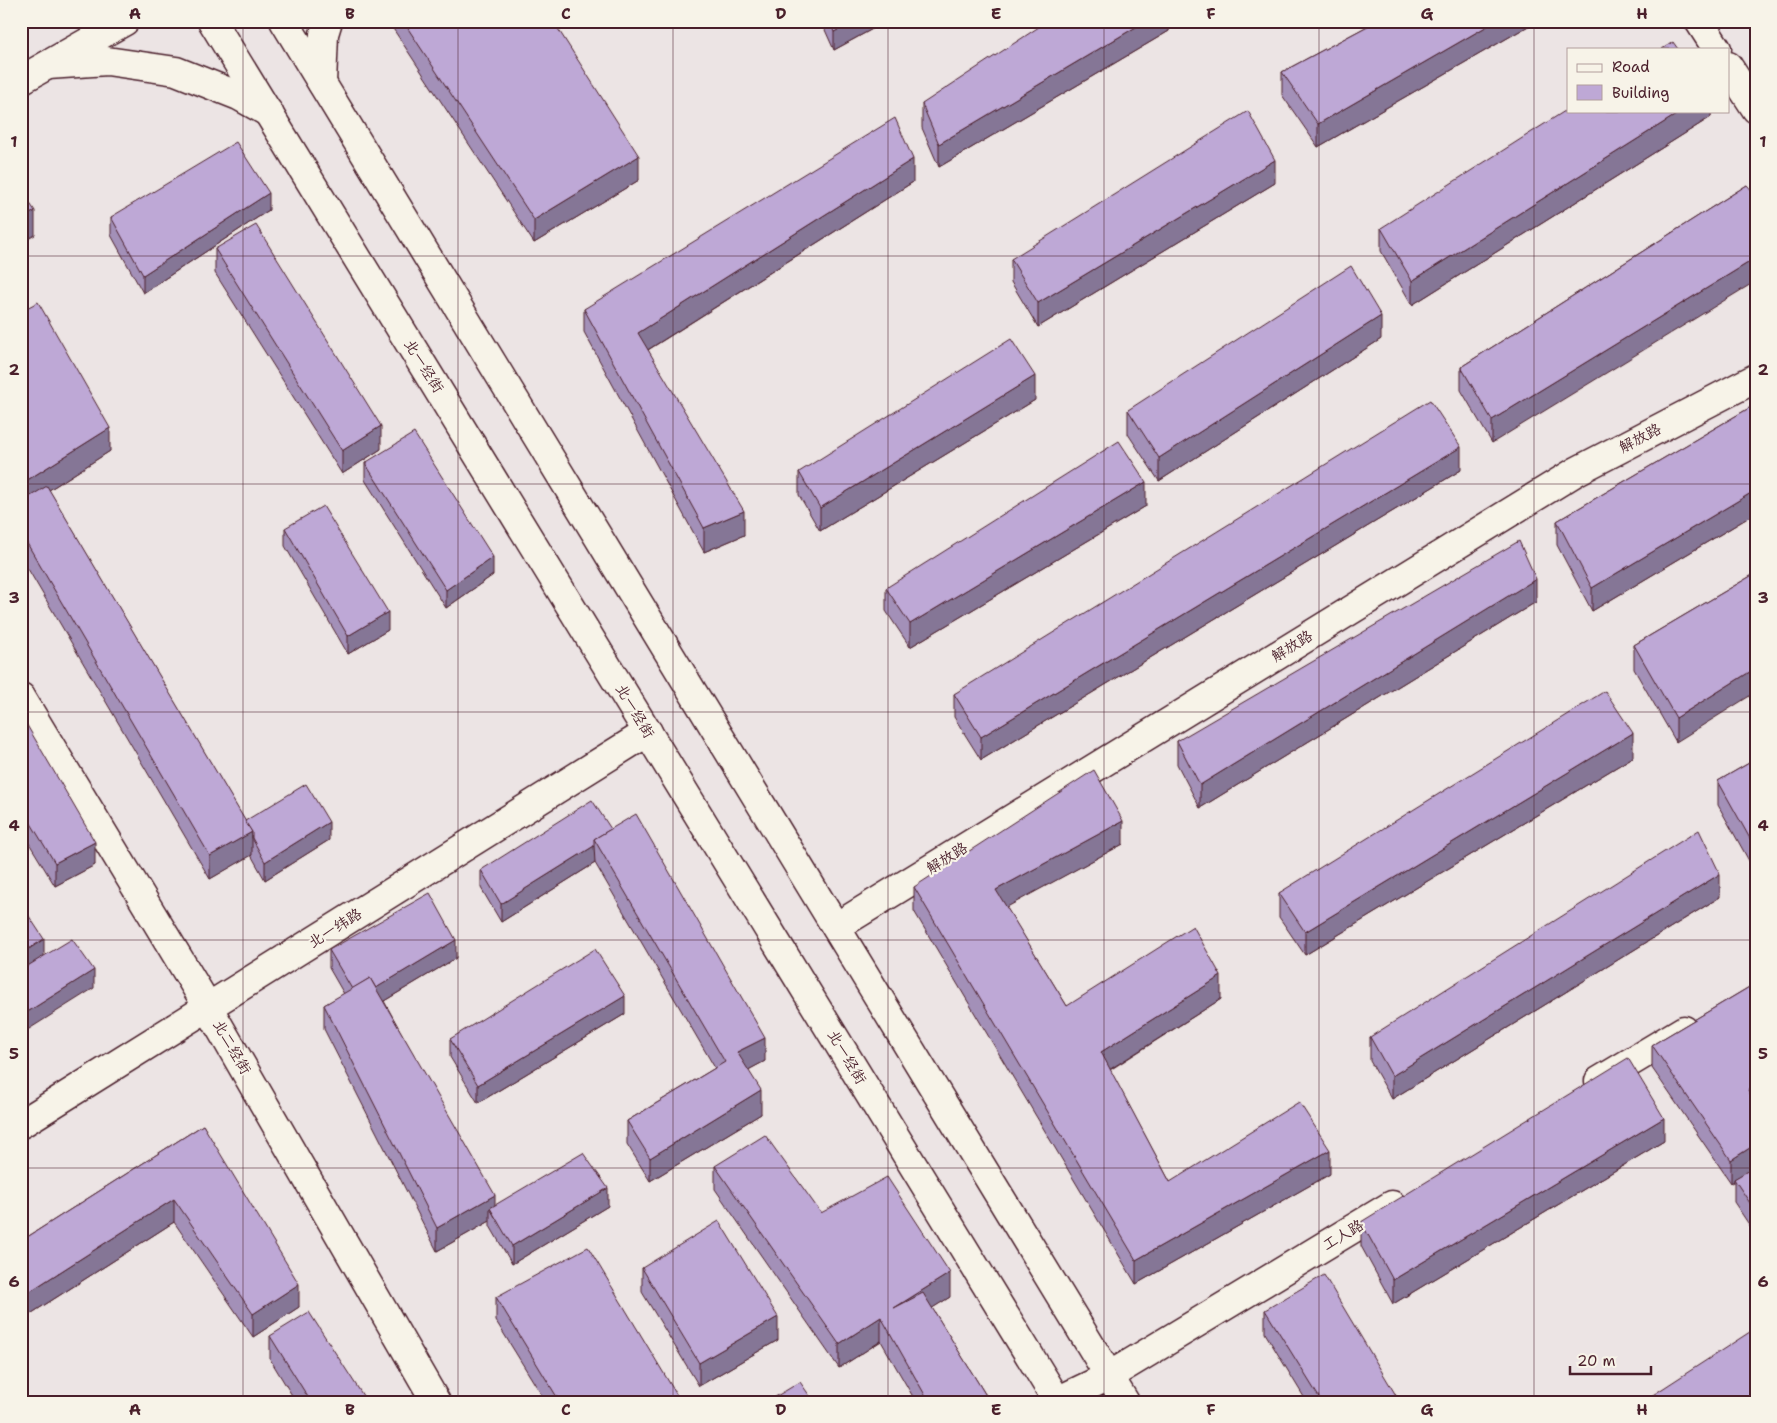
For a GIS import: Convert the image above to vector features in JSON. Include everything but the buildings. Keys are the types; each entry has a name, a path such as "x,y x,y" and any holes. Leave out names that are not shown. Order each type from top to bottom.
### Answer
{"main road":[{"path":"21,80 125,21"},
{"name":"北一经街","path":"212,21 1058,1402"},
{"path":"284,21 1125,1402"},
{"path":"322,83 324,34 328,21"},
{"path":"1699,21 1716,48"},
{"path":"48,65 107,61 176,72 239,96 269,113"},
{"path":"1730,69 1756,109"},
{"name":"解放路","path":"836,927 1577,471 1756,378"},
{"name":"北二经街","path":"21,696 208,1007 436,1402"},
{"name":"北一纬路","path":"21,1124 648,732"},
{"path":"1577,1094 1705,1017"},
{"name":"工人路","path":"1058,1402 1109,1376 1416,1191"}]}
